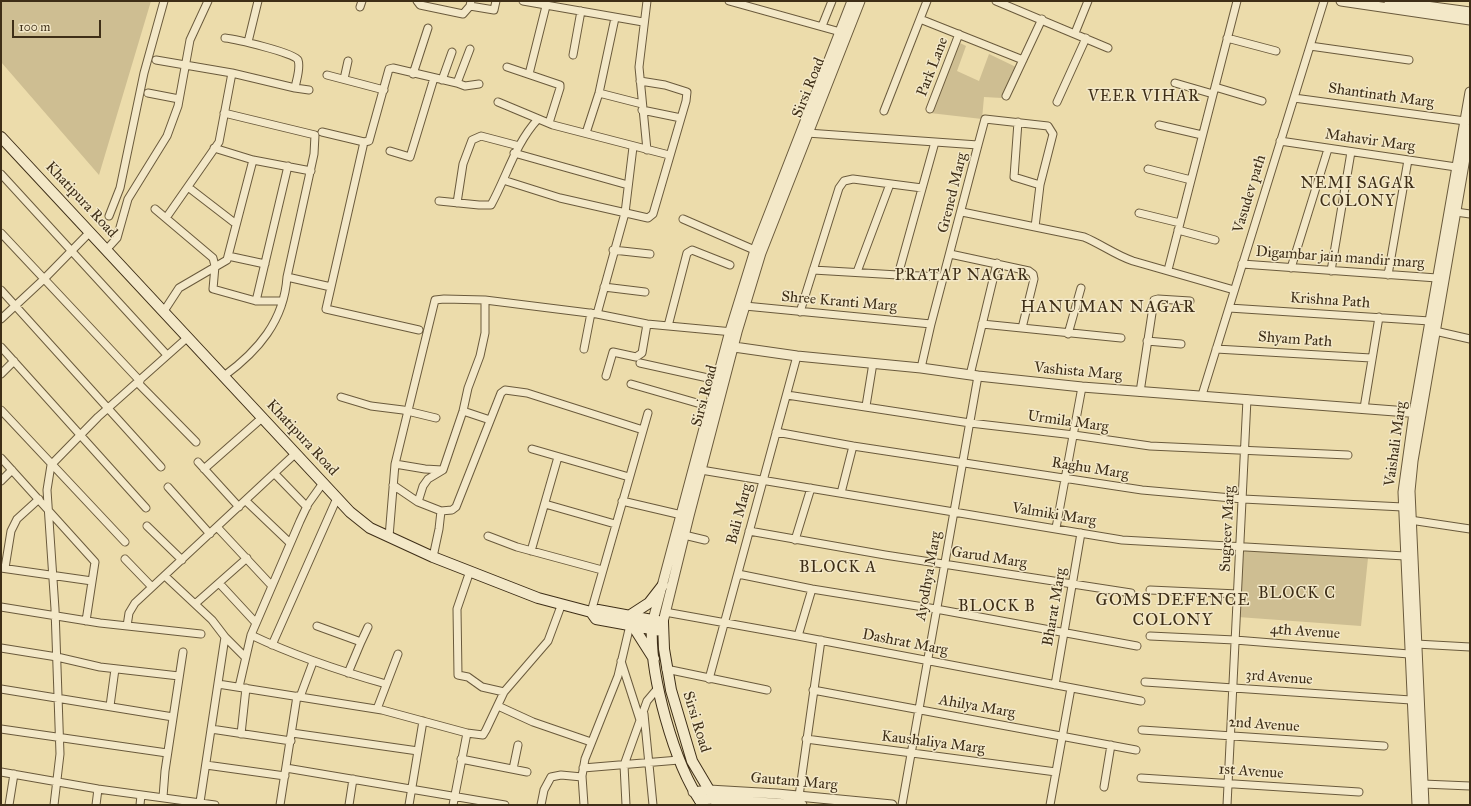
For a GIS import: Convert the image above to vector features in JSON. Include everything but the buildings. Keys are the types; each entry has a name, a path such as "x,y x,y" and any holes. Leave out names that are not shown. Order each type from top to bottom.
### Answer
{"main road":[{"name":"Khatipura Road","path":"1,136 350,512 370,528 433,557 561,606 591,612 598,610 631,622 659,623"},
{"path":"654,659 631,622 649,603 663,584"},
{"name":"Sirsi Road","path":"659,623 654,659 658,688 679,760 698,799"},
{"name":"Sirsi Road","path":"659,623 666,669 692,761 716,802"}],"street":[{"path":"109,216 120,188 144,74 164,1"},
{"path":"107,249 116,238 128,200 167,136 179,99 190,40 208,1"},
{"path":"248,42 258,1"},
{"path":"417,1 420,5 463,14 471,3 494,10 496,1"},
{"path":"523,1 643,22"},
{"path":"647,1 643,22 639,67 647,150"},
{"path":"728,1 843,32"},
{"path":"822,26 832,1"},
{"name":"Sirsi Road","path":"659,623 663,584 701,470 734,347 734,332 745,306 758,251 807,133 843,32 852,1"},
{"name":"Sirsi Road","path":"659,623 684,535 685,515 717,380 734,332 758,251 843,32 860,1"},
{"path":"884,111 927,1"},
{"path":"996,1 1075,32 1108,48"},
{"path":"1075,32 1088,1"},
{"path":"1168,270 1237,1"},
{"name":"Vasudev path","path":"1202,395 1324,1"},
{"path":"1341,1 1470,20"},
{"path":"1389,1 1470,12"},
{"path":"529,74 546,6"},
{"path":"573,55 581,11"},
{"path":"586,134 599,92 615,18"},
{"path":"920,19 1023,60"},
{"path":"1006,96 1042,19"},
{"path":"413,74 428,28"},
{"name":"Park Lane","path":"930,109 959,34"},
{"path":"225,38 248,42 278,52 294,55 299,63 295,88"},
{"path":"1057,102 1086,38"},
{"path":"1227,38 1276,51"},
{"path":"1310,46 1409,60"},
{"path":"457,83 470,49"},
{"path":"442,80 452,52"},
{"path":"156,60 232,73 309,90"},
{"path":"344,79 348,61"},
{"path":"507,67 560,85 549,123"},
{"path":"322,132 364,142 369,141 389,69 393,68 465,86 479,84"},
{"path":"166,218 218,142 232,73"},
{"path":"327,75 384,90"},
{"path":"390,151 410,157 434,78"},
{"path":"503,180 560,198 648,218 653,214 681,118 687,92 671,86 640,81"},
{"path":"1175,82 1262,101"},
{"path":"599,92 642,107 681,118"},
{"name":"Vaishali Marg","path":"1407,520 1403,507 1406,461 1417,413 1432,331 1467,125 1470,92"},
{"path":"148,93 179,99"},
{"name":"Shantinath Marg","path":"1294,98 1467,125"},
{"path":"498,102 549,123 633,147 669,155"},
{"path":"224,113 315,135 311,171 287,277 285,293 273,327 250,355 224,376"},
{"path":"439,201 491,205 514,153 538,119"},
{"path":"978,145 985,119 1048,126 1053,134 1040,184 1035,227"},
{"path":"1018,122 1014,178 1040,184"},
{"path":"1159,125 1202,135"},
{"name":"Vaishali Marg","path":"1432,331 1430,321 1437,278 1452,211 1456,167 1467,125"},
{"name":"Grened Marg","path":"807,133 978,145 962,212 931,324 921,368"},
{"path":"456,203 462,164 472,140 481,136 519,146"},
{"name":"Mahavir Marg","path":"1280,141 1456,167"},
{"path":"364,142 326,309 419,330"},
{"path":"898,275 935,142"},
{"path":"584,349 594,314 604,287 613,250 625,213 633,147"},
{"path":"214,148 253,160 311,171"},
{"path":"1291,268 1328,149"},
{"path":"1331,271 1351,152"},
{"path":"514,153 628,185"},
{"path":"164,311 179,288 227,260 234,240 236,224 253,160"},
{"path":"1388,275 1408,160"},
{"path":"256,301 288,166"},
{"path":"1148,169 1191,180"},
{"path":"1,174 167,355"},
{"path":"800,312 839,188 844,181 853,179 922,188"},
{"path":"857,272 890,184"},
{"path":"188,187 236,224"},
{"path":"155,209 213,258 215,266 213,289 256,301 282,301"},
{"path":"1452,211 1470,214"},
{"path":"962,212 1084,237 1099,243 1120,256 1234,290"},
{"path":"1138,213 1180,223"},
{"path":"684,219 758,251"},
{"path":"1178,230 1215,240"},
{"path":"1,319 44,279 90,232"},
{"path":"1,233 196,442"},
{"path":"613,250 650,254"},
{"path":"668,326 689,250 730,265"},
{"path":"950,254 1030,271 1033,274 1034,279 1022,328"},
{"path":"228,256 265,264"},
{"name":"Ayodhya Marg","path":"902,805 970,422 974,376 982,324 996,263"},
{"name":"Digambar jain mandir marg","path":"1242,264 1437,278"},
{"path":"813,270 944,278"},
{"path":"287,277 331,286"},
{"path":"604,287 644,292"},
{"path":"1068,334 1081,288"},
{"path":"1,290 14,307 161,467"},
{"path":"389,537 395,464 435,300 485,300 594,314 647,324 734,332"},
{"path":"418,502 423,486 428,480 443,470 463,411 468,388 480,356 485,333 485,300"},
{"path":"1140,392 1154,300 1190,301"},
{"name":"Shree Kranti Marg","path":"745,306 931,324"},
{"name":"Krishna Path","path":"1229,308 1430,321"},
{"path":"1364,408 1371,358 1379,317"},
{"path":"606,376 613,352 636,357 640,356 642,353 647,324"},
{"path":"982,324 1068,334 1121,338"},
{"path":"1432,331 1470,339"},
{"path":"54,805 60,754 53,574 47,490 52,463 107,409 188,337"},
{"path":"1147,341 1181,344"},
{"path":"1,347 146,508"},
{"name":"Vashista Marg","path":"734,347 797,356 921,368 974,376 1082,387 1202,395 1417,413"},
{"name":"Shyam Path","path":"1216,349 1371,358"},
{"name":"Bali Marg","path":"708,678 738,574 741,545 749,531 797,356"},
{"path":"1,374 14,361"},
{"path":"640,363 717,380"},
{"path":"866,406 873,363"},
{"path":"631,384 711,407"},
{"path":"1056,528 1082,387"},
{"path":"393,485 418,502 441,511 452,510 456,507 501,393 505,390 527,393 643,430"},
{"name":"Urmila Marg","path":"787,395 970,422 1150,446 1348,455"},
{"path":"341,397 371,406 436,418"},
{"name":"Sugreev Marg","path":"1227,805 1229,736 1246,451 1247,399"},
{"path":"1,410 125,542"},
{"path":"463,411 490,420"},
{"name":"Vaishali Marg","path":"1417,413 1407,520 1419,785 1417,805"},
{"path":"591,612 615,524 648,414"},
{"path":"204,469 262,417"},
{"name":"Raghu Marg","path":"776,432 853,446 1142,490 1243,499 1403,507"},
{"path":"841,493 853,446"},
{"path":"532,449 629,477"},
{"path":"126,626 132,608 152,587 296,453"},
{"path":"531,551 558,457"},
{"path":"1,458 95,562 86,621"},
{"path":"198,462 239,507"},
{"path":"395,464 425,469 443,470"},
{"path":"1,481 12,470"},
{"name":"Valmiki Marg","path":"701,470 1152,543 1409,556"},
{"path":"275,474 307,507"},
{"path":"241,734 245,657 252,635 307,507 323,483"},
{"path":"168,487 210,534"},
{"path":"795,540 811,488"},
{"path":"272,645 337,498"},
{"path":"39,499 17,519 11,531 3,568 53,574 92,581"},
{"path":"246,501 290,544"},
{"path":"622,501 685,515"},
{"path":"545,504 615,524"},
{"path":"433,557 441,511"},
{"path":"1407,520 1470,529"},
{"path":"147,526 182,560"},
{"path":"217,527 272,586"},
{"name":"Garud Marg","path":"749,531 795,540 1131,593"},
{"name":"Bharat Marg","path":"1055,685 1081,532"},
{"path":"684,535 704,540"},
{"path":"488,536 531,551 602,570"},
{"path":"195,604 246,558"},
{"path":"125,559 152,587"},
{"path":"470,571 457,609 458,675 468,677 482,687 504,692"},
{"path":"738,574 812,589 936,609 1137,646"},
{"path":"165,576 212,620 225,637 245,657"},
{"path":"219,583 256,623"},
{"path":"798,636 812,589"},
{"path":"1150,590 1238,594"},
{"path":"218,684 377,709 467,733 483,735 504,692 548,641 561,606"},
{"path":"1,607 55,617 201,634"},
{"path":"584,805 582,777 583,768 591,742 618,676 631,622"},
{"name":"Dashrat Marg","path":"659,623 725,623 1140,701"},
{"path":"317,626 361,642"},
{"path":"348,674 368,627"},
{"path":"252,635 313,662 348,674 386,684"},
{"name":"4th Avenue","path":"1150,636 1412,647 1470,647"},
{"path":"200,802 225,637"},
{"path":"801,801 806,739 821,640"},
{"name":"Vaishali Marg","path":"1412,647 1411,700 1419,785 1424,805"},
{"path":"1,648 57,657 115,669 179,676"},
{"path":"163,798 167,753 183,652"},
{"path":"377,709 398,654"},
{"path":"621,661 640,720"},
{"path":"280,805 298,697 313,662"},
{"path":"110,706 115,669"},
{"path":"666,669 767,690"},
{"name":"3rd Avenue","path":"1144,682 1411,700"},
{"path":"626,805 624,765 647,702 658,688"},
{"path":"1050,805 1071,688"},
{"path":"1,689 173,716"},
{"name":"Ahilya Marg","path":"813,690 1062,735 1136,750"},
{"path":"498,706 533,722 591,742"},
{"path":"644,711 653,805"},
{"path":"409,805 423,721"},
{"path":"1,729 167,753"},
{"path":"211,729 291,741"},
{"name":"2nd Avenue","path":"1142,730 1384,746"},
{"path":"292,733 418,751"},
{"path":"453,805 467,733"},
{"name":"Kaushaliya Marg","path":"806,739 1056,772"},
{"path":"513,769 518,745"},
{"path":"1104,787 1111,745"},
{"path":"461,759 527,772"},
{"path":"583,768 679,760"},
{"path":"206,765 285,776"},
{"path":"286,768 412,790 454,795 505,805"},
{"path":"1,772 180,802 200,802 215,805"},
{"path":"9,805 14,774"},
{"path":"541,805 548,779 562,775 582,777"},
{"name":"1st Avenue","path":"1141,778 1359,792"},
{"path":"349,805 353,779"},
{"path":"1419,785 1470,786"},
{"path":"96,805 98,789"},
{"name":"Gautam Marg","path":"698,799 709,790 801,801 892,805"},
{"path":"140,805 141,795"},
{"name":"Gautam Marg","path":"698,799 716,802 788,804 801,801"}],"shaded area":[{"path":"1,1 151,1 99,175 1,62"},
{"path":"958,42 966,46 957,71 979,81 989,54 1016,67 1002,98 984,97 982,119 930,113"},
{"path":"1244,551 1368,558 1361,626 1238,617"}],"district":[{"name":"VEER VIHAR","path":"1144,97"},
{"name":"NEMI SAGAR COLONY","path":"1358,193"},
{"name":"PRATAP NAGAR","path":"962,276"},
{"name":"HANUMAN NAGAR","path":"1108,308"},
{"name":"BLOCK A","path":"838,568"},
{"name":"BLOCK C","path":"1297,594"},
{"name":"BLOCK B","path":"997,607"},
{"name":"GOMS DEFENCE COLONY","path":"1173,611"}]}
